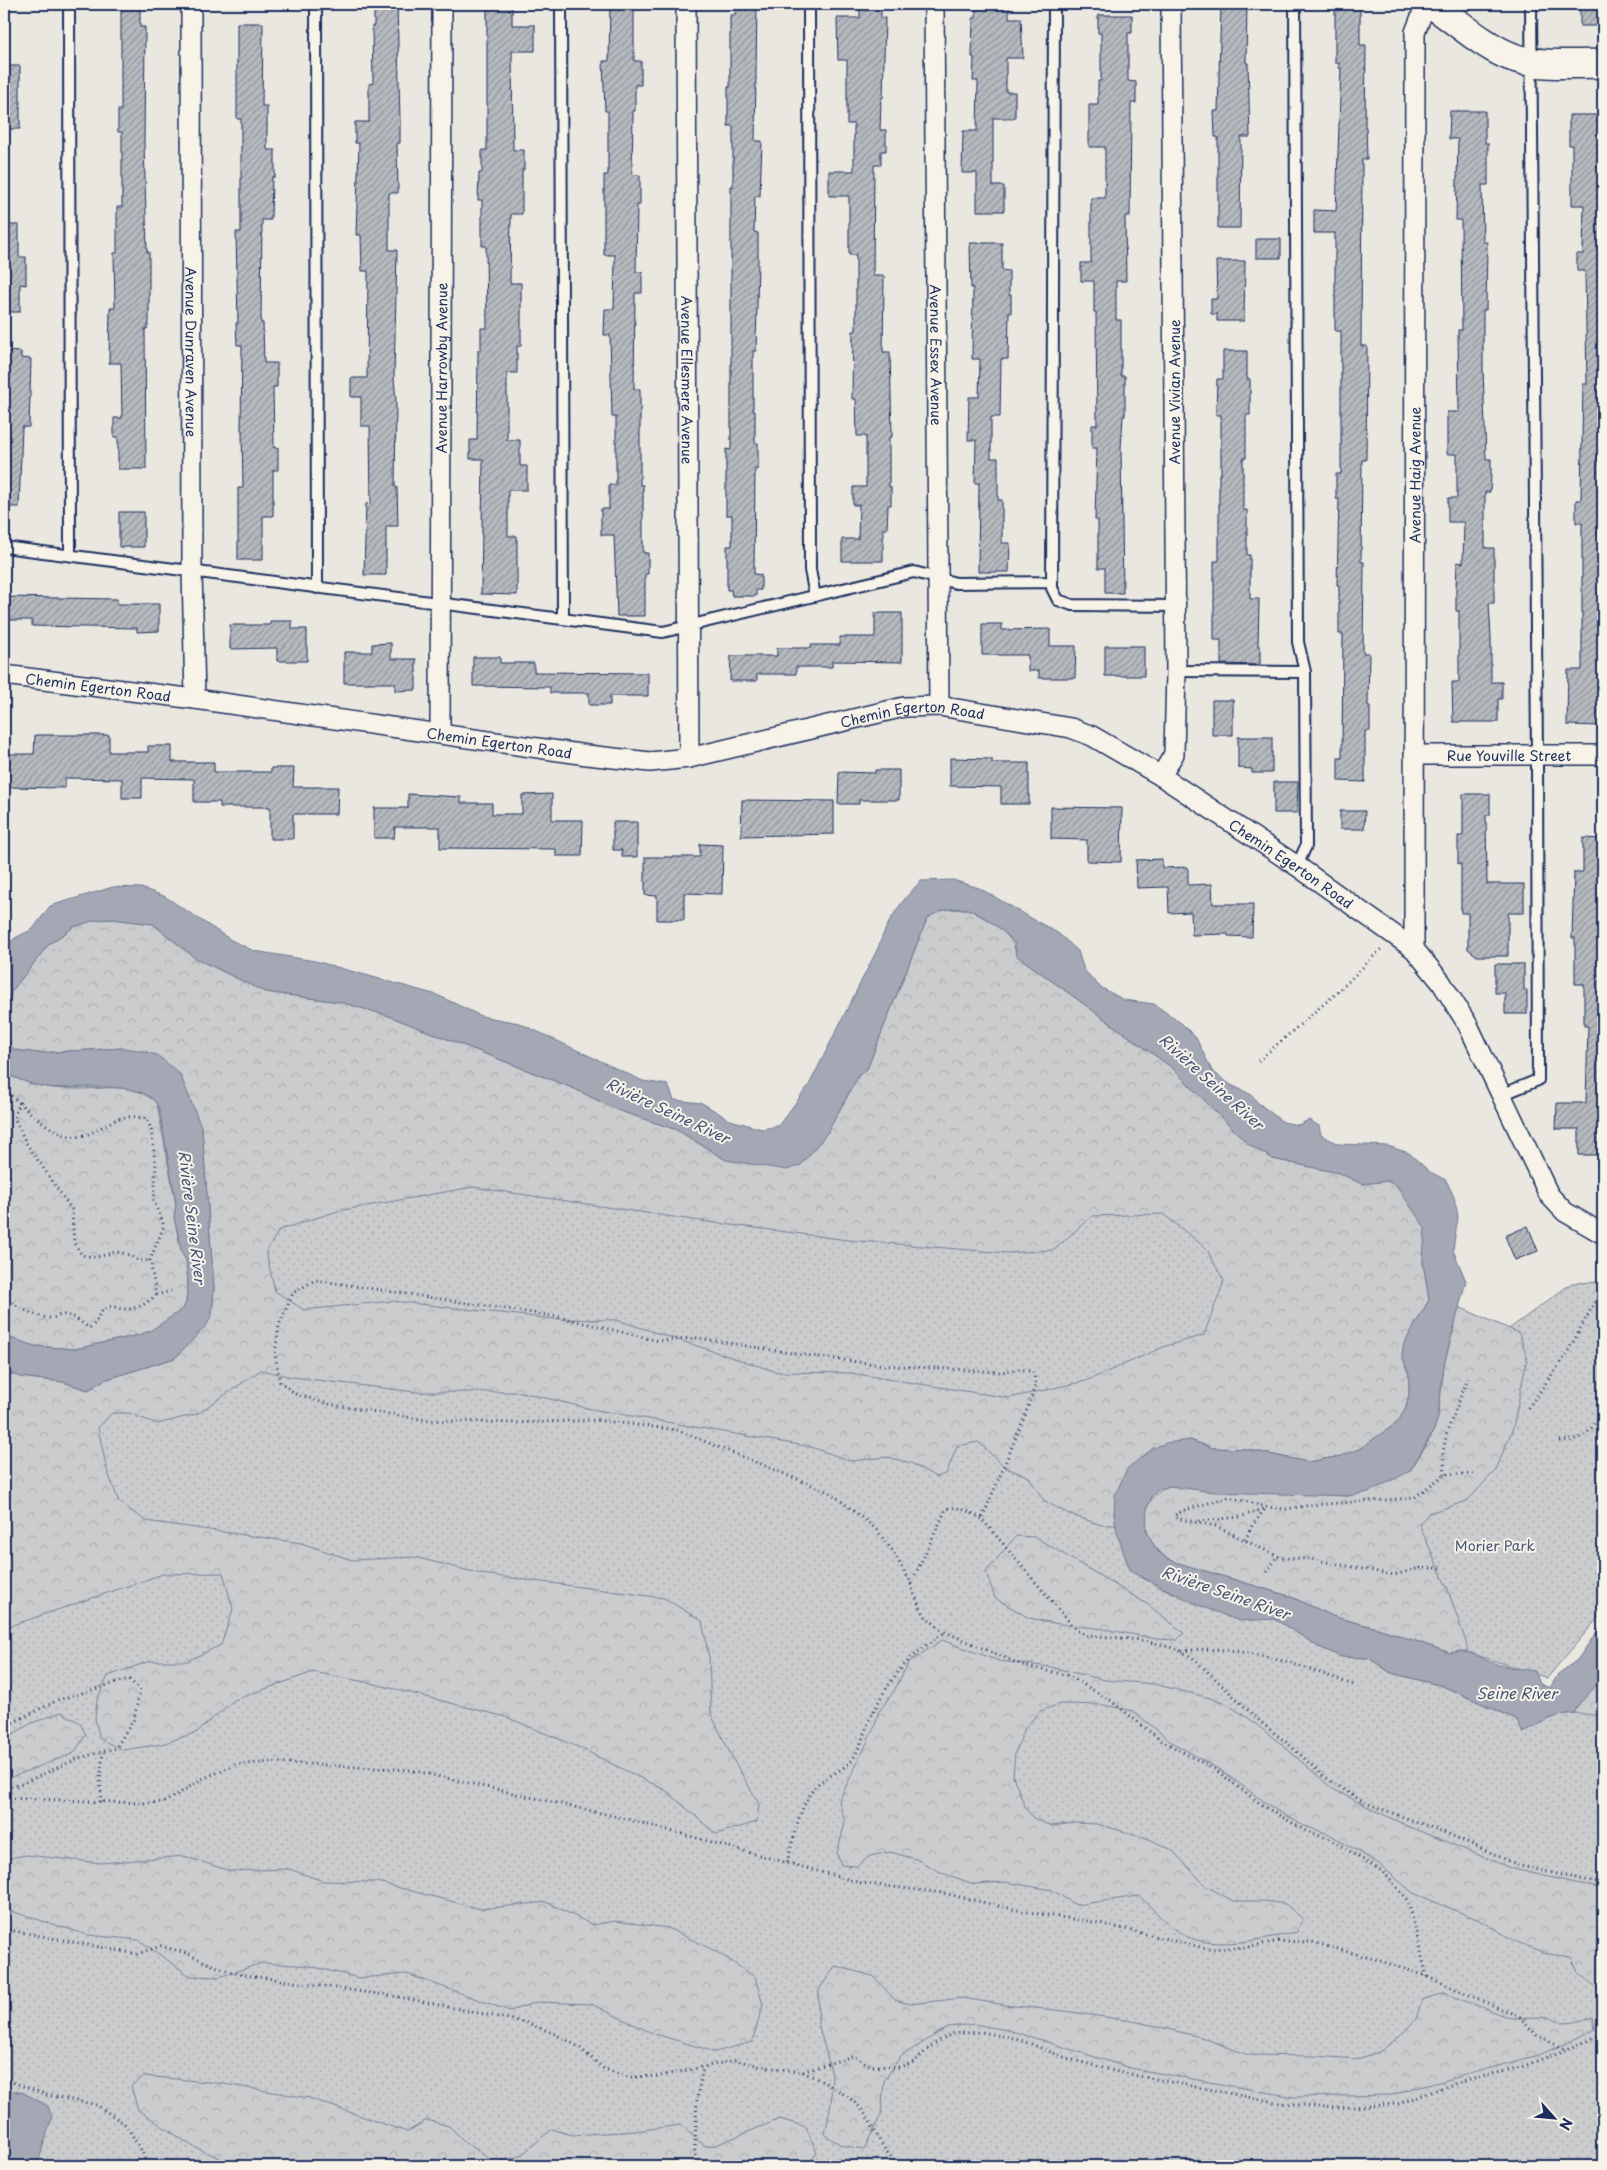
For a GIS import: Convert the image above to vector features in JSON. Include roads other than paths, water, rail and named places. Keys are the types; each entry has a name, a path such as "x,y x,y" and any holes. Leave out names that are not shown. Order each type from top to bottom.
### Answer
{"street":[{"name":"Avenue Dunraven Avenue","path":"191,4 192,571 195,699"},
{"name":"Avenue Harrowby Avenue","path":"440,734 442,4"},
{"name":"Avenue Ellesmere Avenue","path":"686,4 689,758"},
{"name":"Avenue Essex Avenue","path":"934,4 936,577 939,706"},
{"name":"Avenue Vivian Avenue","path":"1161,776 1174,754 1176,671 1171,4"},
{"name":"Avenue Haig Avenue","path":"1414,949 1414,32 1426,4"},
{"path":"1432,4 1486,43 1514,58 1532,62 1603,64"},
{"name":"Chemin Egerton Road","path":"4,674 195,699 587,755 650,762 689,758 904,707 939,706 1071,728 1092,736 1161,776 1297,866 1414,949 1441,982 1468,1025 1549,1195 1565,1212 1603,1234"},
{"name":"Rue Youville Street","path":"1414,755 1603,755"}],"lane":[{"path":"69,4 70,555"},
{"path":"316,4 317,588"},
{"path":"561,4 563,619"},
{"path":"809,4 810,570 815,596"},
{"path":"1054,4 1052,588 1058,600 1072,605 1176,606"},
{"path":"1295,4 1298,642 1305,672 1306,846 1297,866"},
{"path":"1501,1094 1538,1080 1531,4"},
{"path":"4,547 663,632 914,572 956,583 1052,582"},
{"path":"1176,671 1305,672"}],"water":[{"name":"Seine River","path":"953,880 979,888 1059,934 1078,951 1084,970 1100,987 1124,1000 1154,1004 1181,1023 1196,1038 1212,1071 1231,1085 1252,1095 1257,1102 1283,1122 1298,1125 1309,1120 1319,1126 1321,1135 1338,1144 1388,1146 1409,1153 1430,1172 1446,1180 1454,1197 1458,1216 1453,1250 1466,1281 1444,1365 1438,1417 1434,1430 1410,1471 1369,1492 1348,1496 1214,1492 1169,1486 1158,1490 1152,1496 1147,1509 1146,1530 1156,1549 1164,1557 1175,1562 1289,1596 1335,1617 1384,1630 1450,1653 1471,1653 1500,1665 1535,1671 1540,1684 1550,1688 1558,1674 1577,1660 1603,1623 1603,1678 1579,1704 1574,1713 1547,1720 1523,1733 1516,1719 1443,1686 1391,1673 1369,1658 1342,1657 1319,1647 1275,1619 1239,1621 1198,1605 1130,1571 1117,1533 1114,1513 1115,1495 1127,1469 1152,1449 1166,1443 1190,1440 1213,1448 1245,1449 1308,1462 1341,1456 1359,1449 1397,1423 1406,1408 1409,1395 1409,1375 1402,1355 1404,1344 1429,1300 1423,1262 1425,1228 1397,1186 1388,1181 1362,1184 1339,1173 1273,1159 1248,1144 1171,1067 1016,955 1015,944 1005,933 972,911 961,908 951,909 936,913 927,919 867,1069 859,1075 827,1133 801,1165 787,1170 726,1160 677,1130 617,1110 575,1089 386,1015 340,1002 265,992 195,958 153,924 113,919 95,920 74,927 49,944 11,992 4,1020 4,948 15,938 33,929 50,906 113,887 141,888 164,896 231,940 254,951 315,961 437,995 481,1016 519,1023 643,1081 668,1085 674,1100 702,1103 730,1120 762,1129 778,1126 809,1085 878,948 885,929 907,896 921,881"},
{"name":"Rivière Seine River","path":"4,1023 8,1041 14,1050 38,1053 123,1048 157,1055 180,1074 202,1129 214,1288 212,1314 207,1325 175,1358 104,1380 88,1390 63,1382 20,1377 4,1371 4,1336 35,1346 75,1349 150,1331 183,1309 186,1302 188,1282 186,1260 182,1254 174,1217 176,1204 159,1108 151,1098 124,1088 46,1087 20,1080 5,1073"},
{"path":"4,2089 24,2093 48,2106 52,2117 37,2166 10,2166 4,2156"}],"park label":[{"name":"Morier Park","path":"1495,1545"}]}
